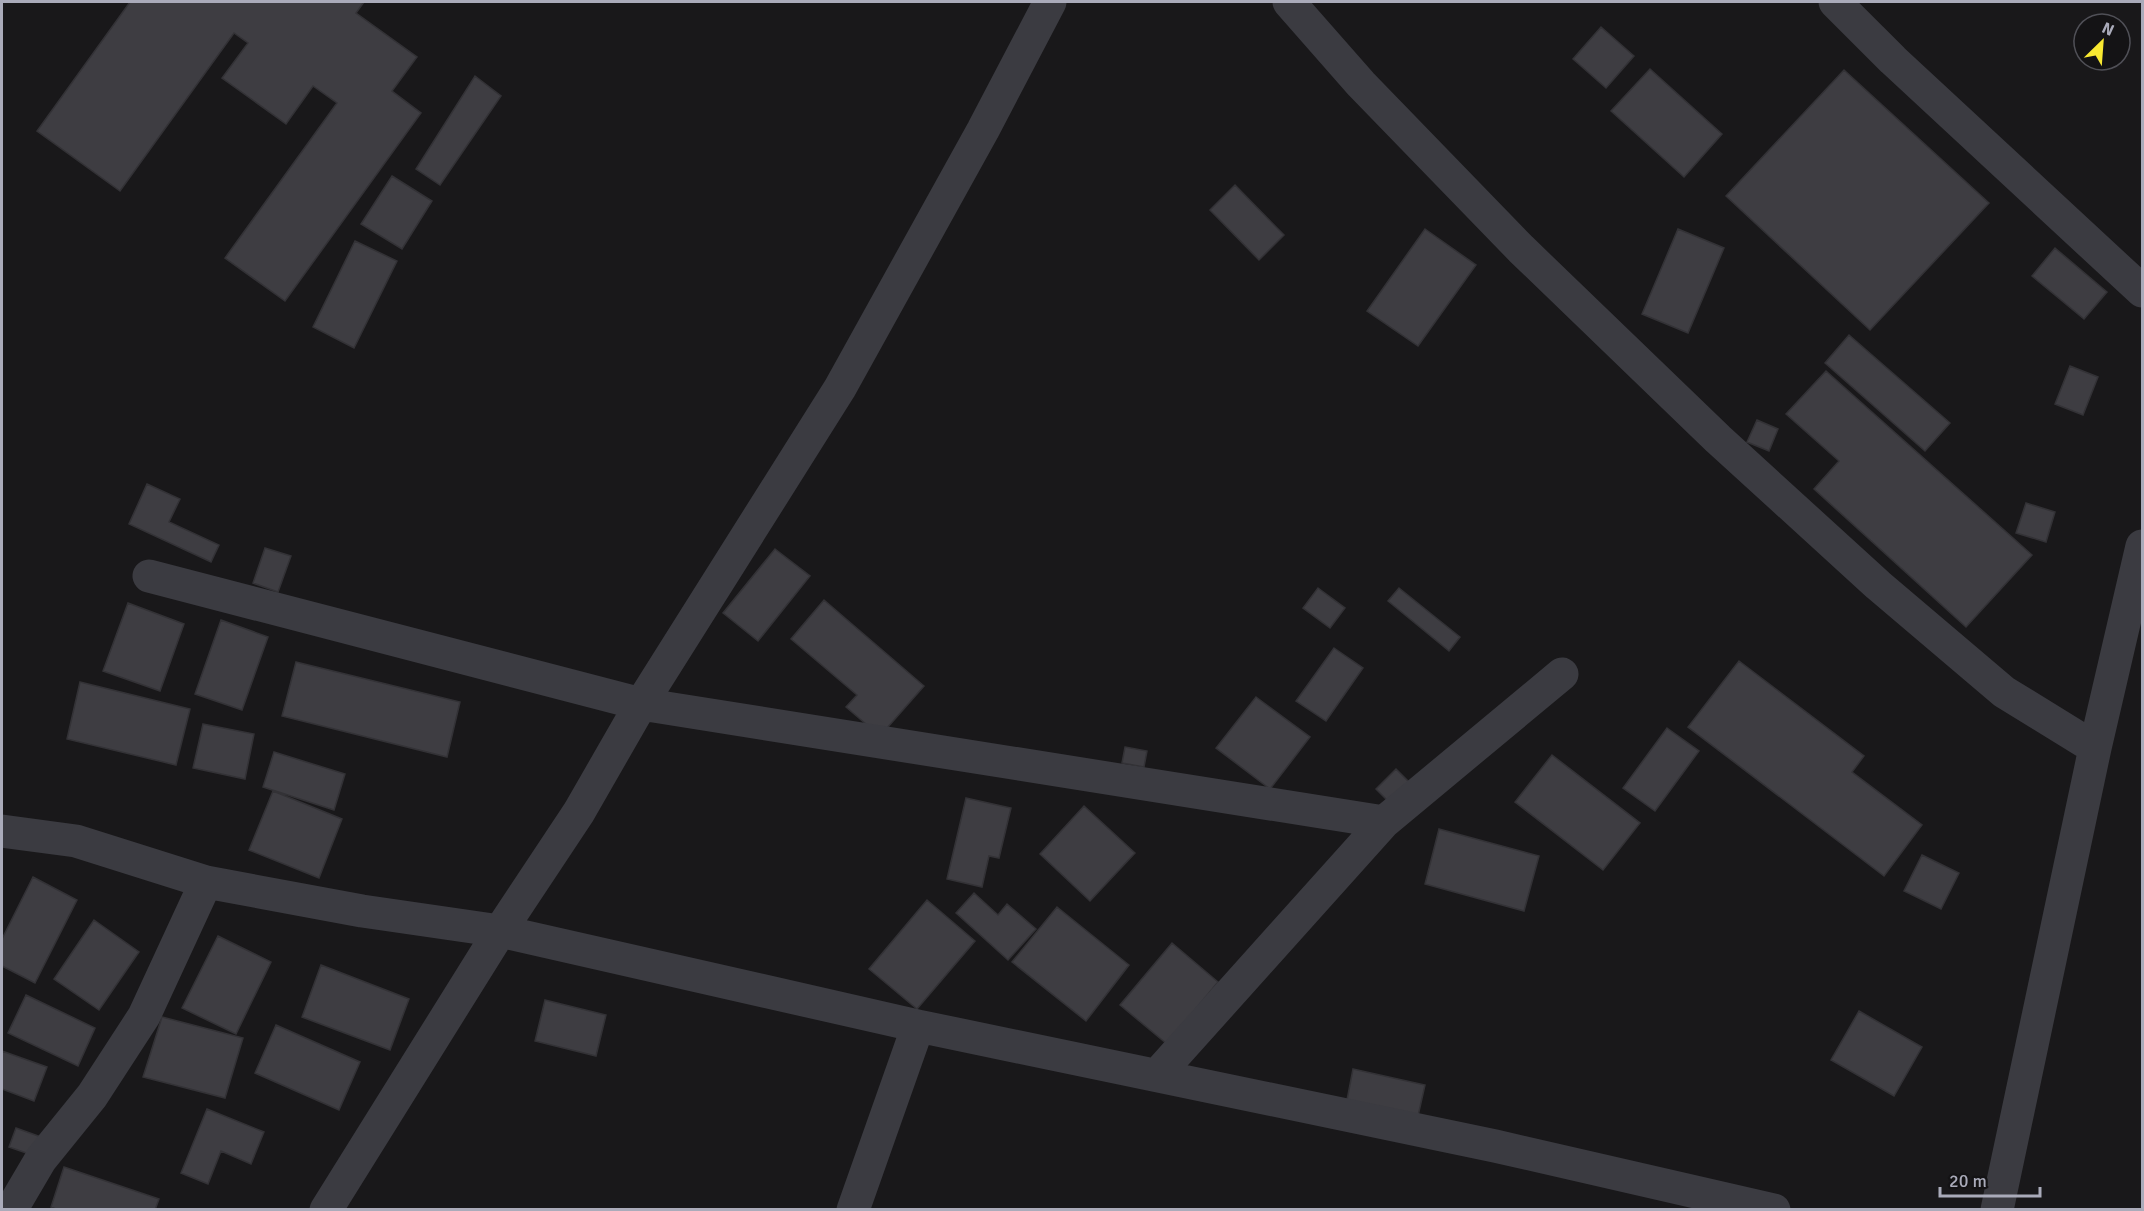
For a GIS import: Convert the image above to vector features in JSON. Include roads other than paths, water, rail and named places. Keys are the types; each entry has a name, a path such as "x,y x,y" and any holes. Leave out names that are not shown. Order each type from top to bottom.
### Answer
{"street":[{"path":"326,1209 500,932 579,812 641,704 840,388 983,130 1050,2"},
{"path":"1289,2 1361,84 1521,249 1718,439 1878,585 2004,692 2095,748"},
{"path":"1835,2 1893,60 2142,291"},
{"path":"1996,1209 2047,981 2095,748 2142,546"},
{"path":"149,576 641,704 1384,822"},
{"path":"1157,1076 1384,822 1562,674"},
{"path":"2,831 76,841 206,882 362,911 500,932 918,1026 1483,1143 1774,1209"},
{"path":"11,1209 41,1159 92,1096 144,1016 206,882"},
{"path":"852,1209 918,1026"}]}
